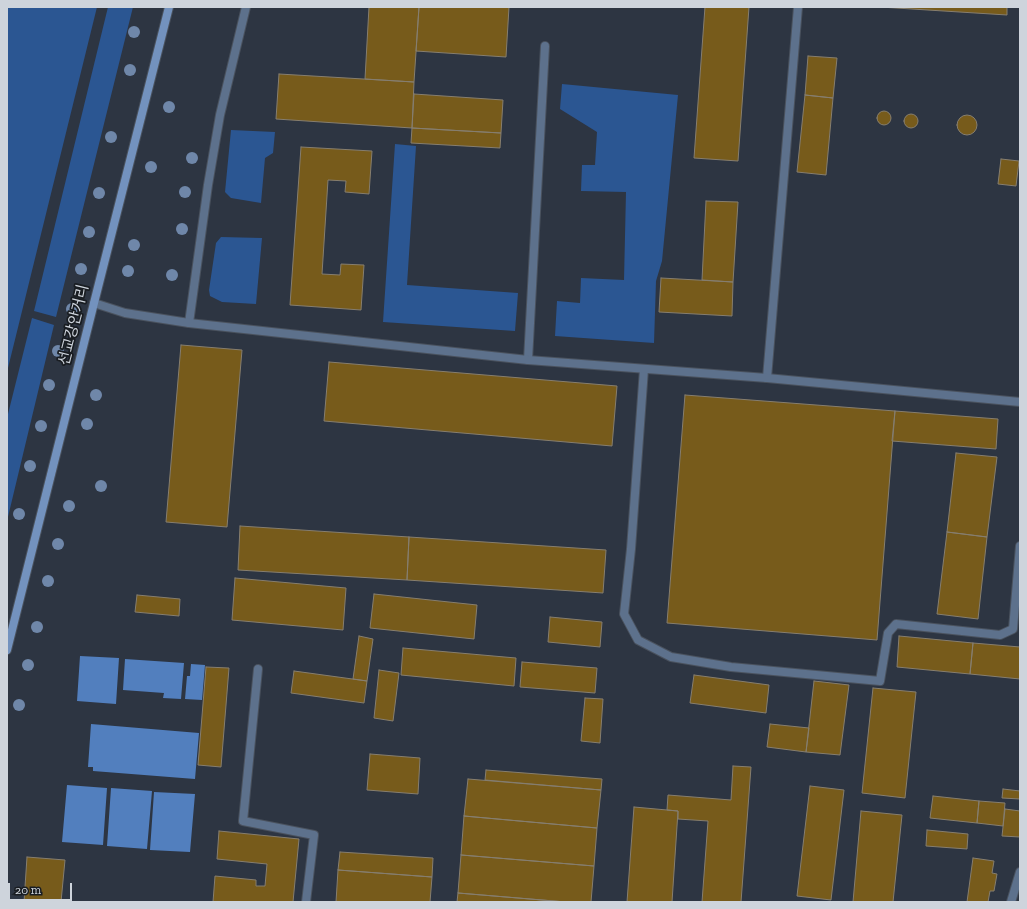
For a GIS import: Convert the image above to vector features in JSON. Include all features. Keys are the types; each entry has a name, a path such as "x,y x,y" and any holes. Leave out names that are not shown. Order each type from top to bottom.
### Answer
{"main road":[{"name":"선교강안거리","path":"7,650 169,7"}],"street":[{"path":"189,323 208,185 220,115 246,7"},
{"path":"767,378 798,7"},
{"path":"528,360 545,46"},
{"path":"94,303 126,313 189,323 528,360 767,378 1020,402"},
{"path":"644,369 631,549 624,614 638,640 671,657 731,666 880,681 888,633 896,624 1000,635 1013,629 1020,546"},
{"path":"258,669 243,821 314,835 306,902"},
{"path":"1011,902 1020,872"}],"shaded area":[{"path":"7,7 97,7 7,372"},
{"path":"108,7 133,7 56,317 34,311"},
{"path":"562,84 678,95 662,261 656,281 654,343 555,336 557,301 580,303 581,278 624,280 626,192 581,191 582,165 595,165 597,132 560,109"},
{"path":"231,130 275,132 273,153 265,158 261,203 231,198 225,192"},
{"path":"395,144 416,146 407,285 518,293 515,331 383,322"},
{"path":"221,237 262,238 256,304 222,302 210,296 209,290 216,243"},
{"path":"32,318 54,325 7,521 7,418"},
{"path":"80,656 119,658 116,704 77,701"},
{"path":"125,659 184,663 181,699 163,698 164,693 123,690"},
{"path":"191,664 205,665 202,700 185,699 187,676 190,676"},
{"path":"91,724 199,733 195,779 93,771 93,767 88,767"},
{"path":"67,785 107,788 103,845 62,842"},
{"path":"111,788 152,791 147,849 107,846"},
{"path":"154,792 195,794 190,852 150,850"}],"building":[{"path":"369,7 419,7 414,82 365,79"},
{"path":"419,7 509,7 506,57 416,51"},
{"path":"705,7 749,7 738,161 694,158"},
{"path":"880,7 1007,7 1007,15"},
{"path":"808,56 837,58 833,98 805,95"},
{"path":"279,74 414,82 412,128 276,119"},
{"path":"414,94 503,100 501,133 412,128"},
{"path":"805,95 833,98 826,175 797,172"},
{"path":"884,111 889,113 891,118 889,123 884,125 879,123 877,118 879,113"},
{"path":"911,114 916,116 918,121 916,126 911,128 906,126 904,121 906,116"},
{"path":"967,115 974,118 977,125 974,132 967,135 960,132 957,125 960,118"},
{"path":"412,128 501,133 500,148 411,143"},
{"path":"301,147 372,151 369,194 345,192 346,181 328,180 322,274 340,275 341,264 364,265 361,310 290,305"},
{"path":"1001,159 1019,161 1016,186 998,184"},
{"path":"706,201 738,202 733,282 702,280"},
{"path":"661,278 733,282 732,316 659,312"},
{"path":"181,345 242,350 227,527 166,522"},
{"path":"329,362 617,386 612,446 324,421"},
{"path":"685,395 895,411 877,640 667,623"},
{"path":"895,411 998,419 996,449 892,441"},
{"path":"956,453 997,457 987,537 947,532"},
{"path":"240,526 409,537 407,580 238,570"},
{"path":"947,532 987,537 978,619 937,614"},
{"path":"409,537 606,550 603,593 407,580"},
{"path":"235,578 346,588 343,630 232,620"},
{"path":"374,594 477,605 474,639 370,628"},
{"path":"137,595 180,599 179,616 135,612"},
{"path":"550,617 602,622 600,647 548,642"},
{"path":"359,636 373,639 367,681 353,679"},
{"path":"899,636 973,643 970,674 897,667"},
{"path":"973,643 1020,647 1020,679 970,674"},
{"path":"403,648 516,658 514,686 401,675"},
{"path":"522,662 597,668 595,693 520,687"},
{"path":"206,667 229,668 221,767 198,765"},
{"path":"379,670 399,673 393,721 374,718"},
{"path":"294,671 367,681 364,703 291,693"},
{"path":"694,675 769,685 766,713 690,703"},
{"path":"814,681 849,685 840,755 806,752"},
{"path":"873,688 916,692 905,798 862,793"},
{"path":"585,698 603,699 600,743 581,741"},
{"path":"770,724 809,728 806,752 767,747"},
{"path":"370,754 420,758 418,794 367,790"},
{"path":"733,766 751,767 741,902 702,902 708,821 678,819 678,811 667,810 668,795 731,800"},
{"path":"486,770 602,779 601,790 485,780"},
{"path":"468,779 601,790 597,828 464,816"},
{"path":"810,786 844,790 831,900 797,896"},
{"path":"1003,789 1020,791 1020,799 1002,798"},
{"path":"933,796 979,801 977,823 930,818"},
{"path":"979,801 1005,803 1003,826 977,823"},
{"path":"634,807 678,811 672,902 627,902"},
{"path":"1005,809 1020,811 1020,837 1002,836"},
{"path":"861,811 902,815 893,902 853,902"},
{"path":"464,816 597,828 594,866 461,855"},
{"path":"927,830 968,834 967,849 926,846"},
{"path":"219,831 299,839 293,902 213,902 215,876 256,880 256,886 265,886 267,864 217,859"},
{"path":"340,852 433,858 432,877 338,870"},
{"path":"461,855 594,866 591,902 566,902 458,893"},
{"path":"27,857 65,860 61,902 24,902"},
{"path":"973,858 994,861 992,873 997,874 994,891 990,891 988,902 967,902"},
{"path":"338,870 432,877 430,902 336,902"},
{"path":"458,893 566,902 457,902"}]}
